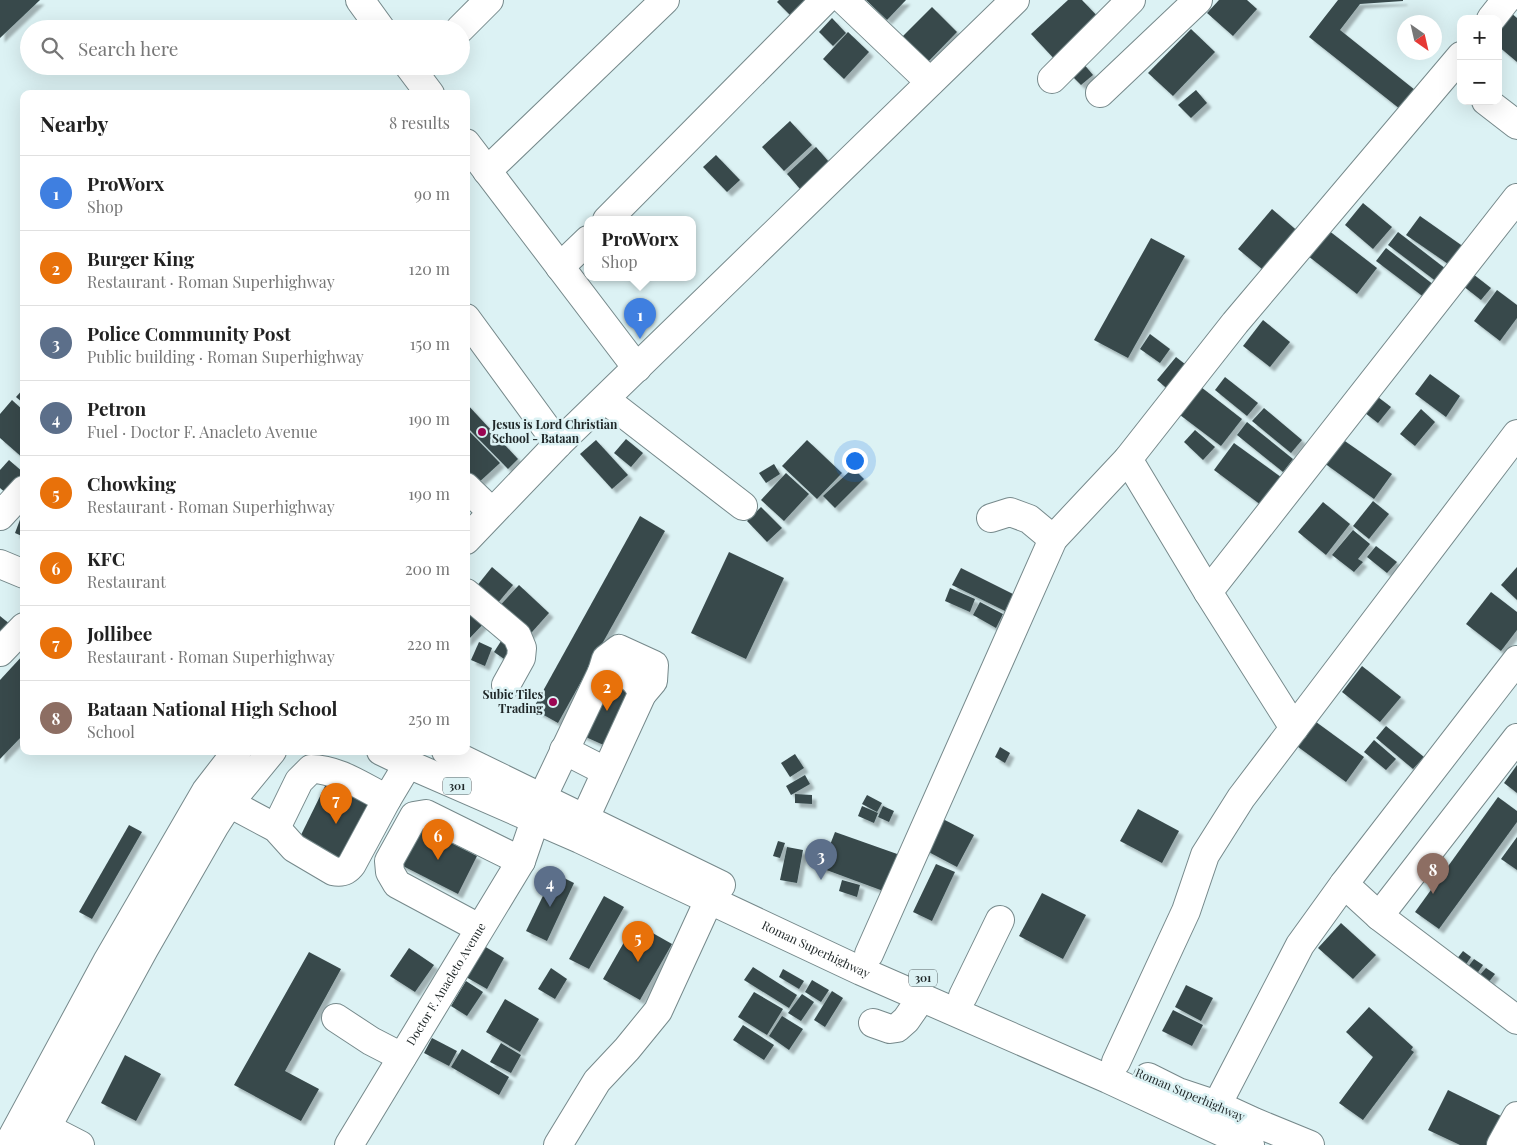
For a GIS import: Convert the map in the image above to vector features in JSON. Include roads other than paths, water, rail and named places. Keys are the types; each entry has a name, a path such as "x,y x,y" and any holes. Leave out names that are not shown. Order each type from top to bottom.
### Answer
{"street":[{"path":"360,0 374,20"},
{"path":"469,20 489,0"},
{"path":"487,171 665,0"},
{"path":"611,216 826,0"},
{"path":"844,0 930,82"},
{"path":"470,536 558,444 606,400 1015,0"},
{"path":"1052,79 1131,0"},
{"path":"1100,93 1198,0"},
{"path":"1494,15 1506,0"},
{"path":"869,954 1053,539 1128,459 1235,323 1456,70"},
{"path":"1491,105 1517,125"},
{"path":"470,148 637,368"},
{"path":"1208,592 1517,198"},
{"path":"560,267 584,244"},
{"path":"470,323 558,444"},
{"path":"606,400 743,506"},
{"path":"1116,1062 1186,911 1205,855 1241,798 1517,434"},
{"path":"1128,459 1208,592 1294,728"},
{"path":"470,491 492,512"},
{"path":"0,516 20,494"},
{"path":"991,518 1010,512 1029,519 1053,539"},
{"path":"0,564 20,572"},
{"path":"470,596 517,636 522,648 521,658 506,685"},
{"path":"0,652 20,631"},
{"name":"Doctor F. Anacleto Avenue","path":"350,1145 521,860 538,808 602,672 606,659 619,649 654,665 653,681 642,694 606,771"},
{"path":"1217,1105 1300,945 1344,884 1517,660"},
{"path":"1379,916 1517,738"},
{"path":"564,750 606,771 585,818"},
{"path":"8,1145 108,960 206,791 235,755"},
{"path":"80,1145 42,1136 144,949 214,827 230,802 269,755"},
{"name":"Roman Superhighway","path":"389,755 408,764 538,808 585,818 717,883 869,954 1116,1062 1178,1092 1217,1105 1310,1145"},
{"name":"Roman Superhighway","path":"452,755 538,808 709,900 1108,1079 1250,1145"},
{"path":"206,791 276,828 294,848 334,871 341,872 348,870 352,864 408,764"},
{"path":"276,828 299,781 311,769 324,769 335,772 387,799"},
{"path":"479,928 398,884 390,872 389,861 414,816 426,814 521,860"},
{"path":"1344,884 1379,916 1517,1020"},
{"path":"558,1145 597,1081 658,1012 709,900"},
{"path":"963,996 1000,920"},
{"path":"873,1023 890,1029 897,1028 906,1020 922,997"},
{"path":"336,1018 371,1041 402,1057"},
{"path":"1500,1145 1517,1116"}],"place":[{"name":"ProWorx","path":"640,339"},
{"name":"Jesus is Lord Christian School - Bataan","path":"482,432"},
{"name":"Subic Tiles Trading","path":"553,702"},
{"name":"Burger King","path":"607,711"},
{"name":"Jollibee","path":"336,824"},
{"name":"KFC","path":"438,860"},
{"name":"Police Community Post","path":"821,880"},
{"name":"Bataan National High School","path":"1433,894"},
{"name":"Petron","path":"550,907"},
{"name":"Chowking","path":"638,962"}]}
